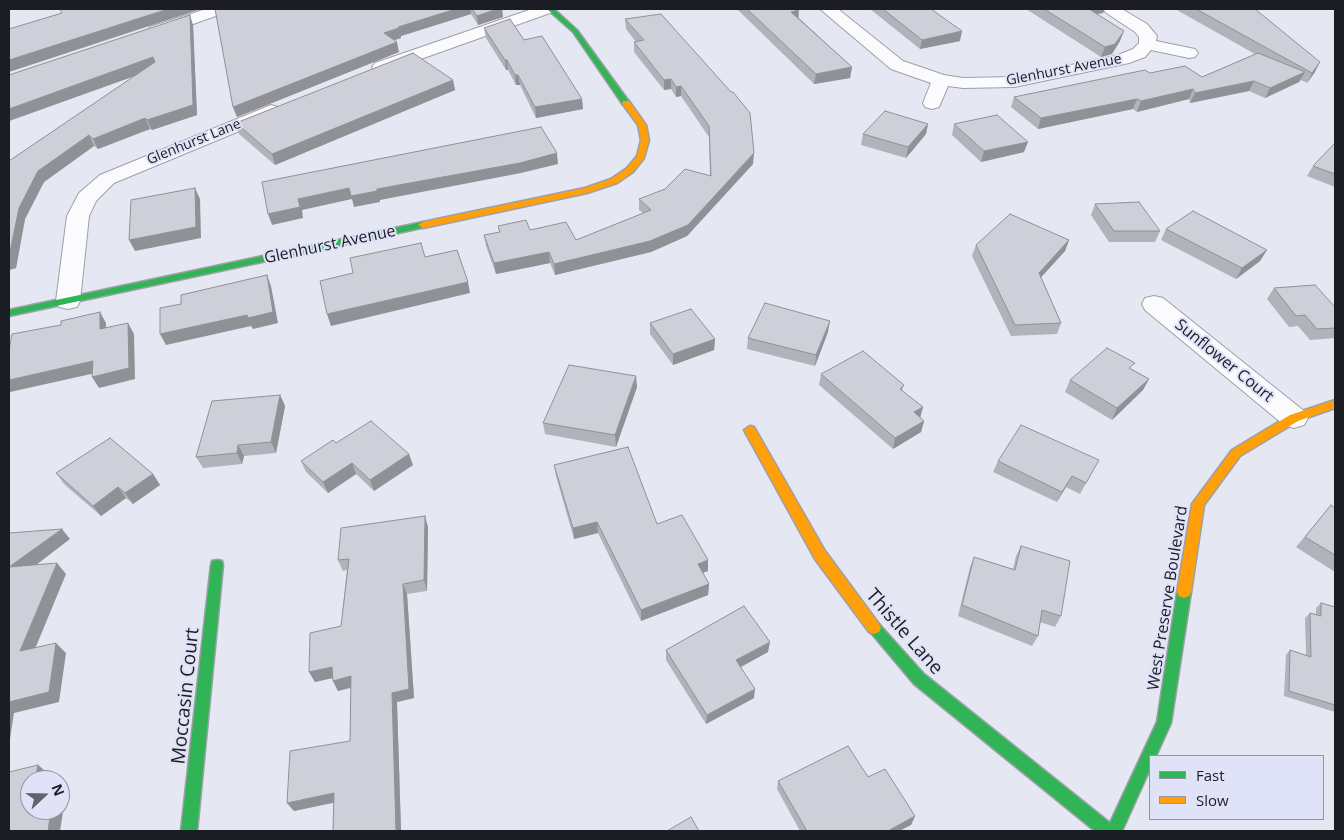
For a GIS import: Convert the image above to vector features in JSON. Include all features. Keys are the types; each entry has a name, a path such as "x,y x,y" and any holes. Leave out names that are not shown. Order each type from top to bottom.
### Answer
{"street":[{"path":"138,36 221,9"},
{"path":"364,74 548,9"},
{"name":"Glenhurst Avenue","path":"9,313 587,190 614,181 630,170 641,156 645,140 642,125 575,31 548,9"},
{"name":"Glenhurst Avenue","path":"828,9 897,65 941,80 963,83 1014,82 1123,59 1139,53 1147,44"},
{"path":"1111,9 1141,28 1148,36 1147,44 1189,53"},
{"path":"932,103 941,80"},
{"name":"Glenhurst Lane","path":"68,301 78,216 87,198 107,179 291,103"},
{"name":"Sunflower Court","path":"1154,304 1294,418"},
{"name":"West Preserve Boulevard","path":"1149,755 1164,723 1198,504 1236,453 1294,418 1335,404"},
{"name":"Thistle Lane","path":"750,430 820,555 870,624 919,679 1107,831"},
{"name":"Moccasin Court","path":"189,831 217,565"},
{"name":"West Preserve Boulevard","path":"1114,831 1149,755"}],"building":[{"path":"60,9 168,9 9,60 9,29 62,13"},
{"path":"215,9 456,9 384,33 397,42 233,107"},
{"path":"472,9 497,9 477,16"},
{"path":"747,9 798,9 791,12 852,67 816,74"},
{"path":"883,9 931,9 962,31 922,40"},
{"path":"1044,9 1089,9 1124,31 1115,44 1105,47"},
{"path":"1196,9 1255,9 1320,62 1312,73"},
{"path":"661,14 750,113 754,153 688,225 650,241 554,264 549,252 494,263 484,235 500,232 498,226 526,220 530,230 566,222 576,240 651,210 639,199 665,189 685,169 711,176 709,126 681,86 676,87 671,79 664,80 634,42 644,40 625,19"},
{"path":"190,15 193,105 147,120 145,118 93,139 89,135 38,171 19,208 9,257 9,161 155,62 153,57 9,109 9,75"},
{"path":"510,19 524,40 542,36 582,99 535,107 518,75 515,75 507,60 505,60 484,28"},
{"path":"413,53 453,80 272,154 236,123"},
{"path":"1258,53 1305,72 1270,88 1254,81 1195,93 1193,89 1141,101 1137,99 1041,118 1014,97 1145,70 1150,73 1185,66 1202,77"},
{"path":"885,111 928,124 908,147 863,134"},
{"path":"997,115 1028,142 984,151 954,124"},
{"path":"541,127 557,153 520,163 377,189 377,191 351,196 349,188 298,199 300,207 268,214 262,182"},
{"path":"1334,144 1335,174 1313,166"},
{"path":"195,188 196,227 129,240 131,200"},
{"path":"1139,202 1160,231 1114,231 1095,204"},
{"path":"1193,211 1267,250 1242,268 1166,229"},
{"path":"1010,214 1069,240 1039,273 1061,323 1015,325 976,245"},
{"path":"421,243 425,257 457,250 468,282 327,314 320,281 353,273 350,258"},
{"path":"267,275 273,312 248,318 247,315 160,334 160,308 181,304 181,295"},
{"path":"1315,285 1335,307 1335,328 1317,329 1305,315 1296,316 1274,288"},
{"path":"765,303 830,321 816,355 748,338"},
{"path":"691,309 715,339 673,354 650,323"},
{"path":"100,312 100,329 128,323 129,368 92,377 93,361 9,380 9,350 12,334 61,325 61,321"},
{"path":"1107,348 1135,363 1129,368 1149,379 1117,408 1070,380"},
{"path":"863,351 904,385 900,389 923,407 914,412 924,421 895,438 821,374"},
{"path":"569,365 636,376 615,435 543,423"},
{"path":"280,395 271,442 238,445 237,453 196,457 212,401"},
{"path":"371,421 409,454 370,480 352,463 323,482 301,461 333,440 336,443"},
{"path":"1021,425 1099,460 1086,483 1072,476 1062,492 998,461"},
{"path":"110,438 153,474 125,493 118,487 93,506 56,473"},
{"path":"628,447 657,524 682,515 708,560 698,564 709,584 641,610 597,522 573,528 554,465"},
{"path":"1331,505 1335,508 1335,555 1305,537"},
{"path":"425,516 424,580 403,584 409,689 392,693 396,831 333,831 334,793 287,803 290,751 350,741 351,676 333,681 332,667 309,672 310,633 341,626 349,559 338,560 341,528"},
{"path":"62,529 9,567 9,533"},
{"path":"1021,546 1070,561 1061,616 1042,610 1038,636 962,605 974,557 1015,570"},
{"path":"57,563 20,651 56,643 49,692 9,702 9,567"},
{"path":"1321,603 1335,607 1335,705 1289,691 1290,650 1311,657 1310,613 1321,616"},
{"path":"744,606 770,642 736,660 755,689 707,715 666,650"},
{"path":"848,746 868,777 885,769 915,816 888,831 807,831 778,781"},
{"path":"38,765 37,770 20,770 20,820 50,820 48,831 9,831 9,772"},
{"path":"691,817 699,831 667,831"}],"traffic: fast":[{"path":"550,9 575,31 626,103"},
{"path":"9,313 423,225"},
{"path":"189,831 217,565"},
{"path":"1149,755 1164,723 1184,592"},
{"path":"874,628 919,679 1107,831"},
{"path":"1114,831 1149,755"}],"traffic: slow":[{"path":"423,225 587,190 614,181 630,170 641,156 645,140 642,125 626,103"},
{"path":"1184,592 1198,504 1236,453 1294,418 1335,404"},
{"path":"750,430 820,555 874,628"}]}
